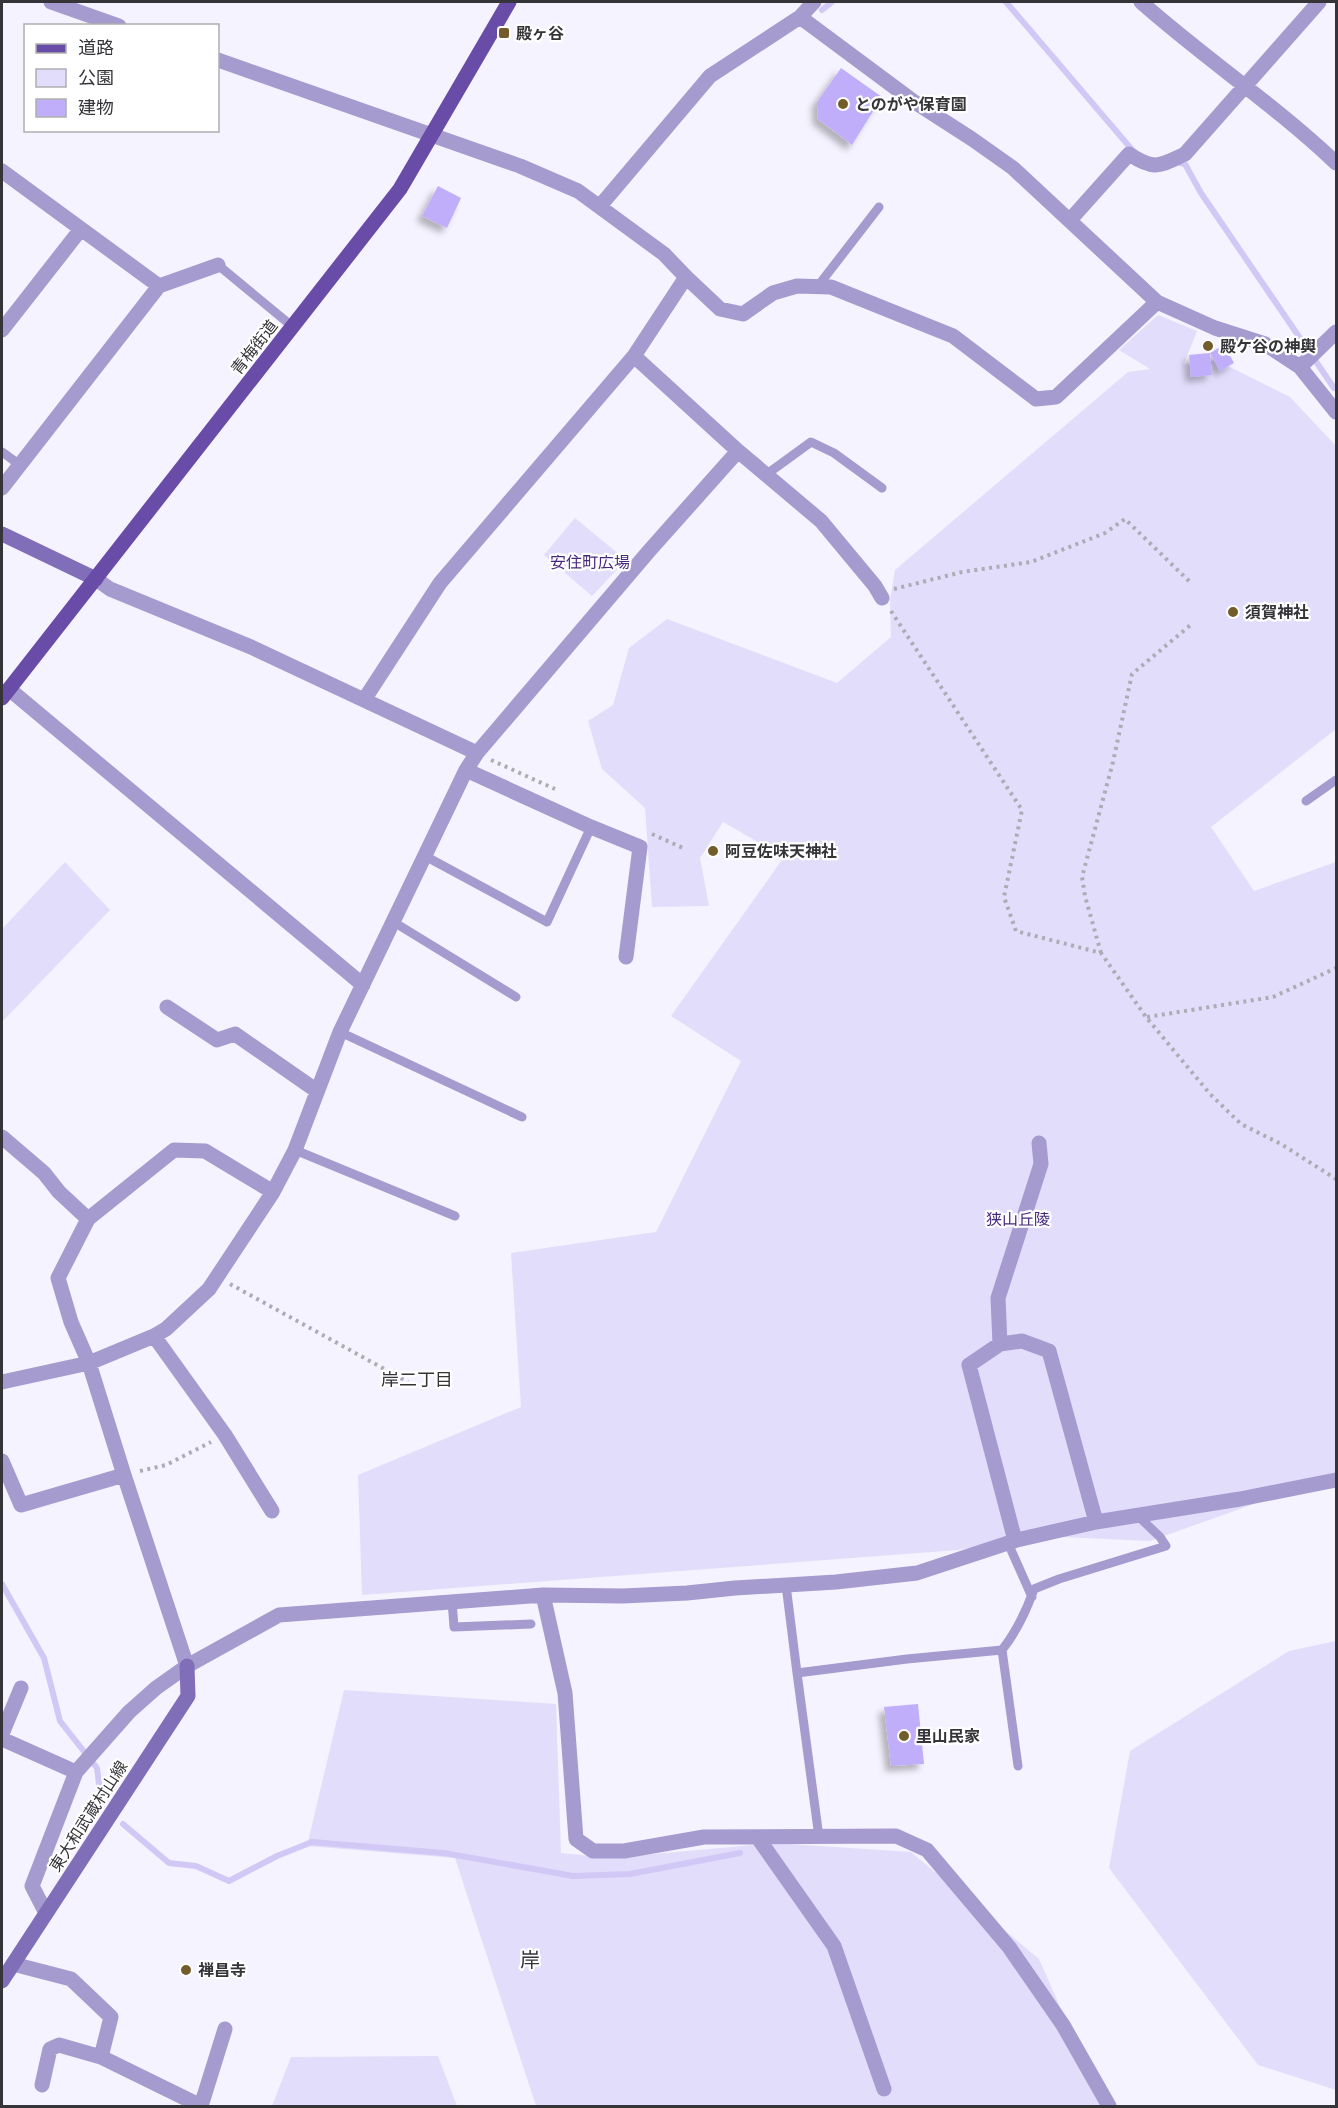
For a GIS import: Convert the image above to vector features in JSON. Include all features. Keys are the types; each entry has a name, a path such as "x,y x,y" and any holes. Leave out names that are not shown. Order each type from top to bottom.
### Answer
{"main road":[{"name":"青梅街道","path":"5,694 400,189 509,2"}],"street":[{"path":"51,2 113,24"},
{"path":"600,206 710,76 800,17 814,2"},
{"path":"1141,2 1192,45 1304,132 1336,163"},
{"path":"1070,220 1129,154 1142,163 1158,167 1185,154 1244,84 1319,2"},
{"path":"800,17 1013,168 1157,302 1215,328 1265,344 1300,367 1336,412"},
{"path":"219,60 520,166 578,191 664,254 720,309 743,314 773,293 797,286 831,286 954,336 1036,399 1056,397 1157,302"},
{"path":"2,171 159,286"},
{"path":"2,330 81,229"},
{"path":"2,488 159,286 218,265"},
{"path":"364,700 440,583 634,356 686,277"},
{"path":"1300,367 1336,332"},
{"path":"634,356 738,451 820,521 880,596"},
{"path":"2,1382 89,1363 154,1336 166,1329 209,1289 273,1192 295,1150 340,1032 466,770 477,753 649,551 738,451"},
{"path":"2,534 96,579 110,590 252,648 477,753"},
{"path":"5,694 363,985"},
{"path":"466,770 591,827 640,846 626,957"},
{"path":"167,1007 217,1040 236,1034 317,1091"},
{"path":"2,1137 44,1173 87,1220"},
{"path":"1000,1344 998,1298 1041,1164 1039,1143"},
{"path":"187,1666 89,1363 71,1322 58,1278 87,1220 174,1150 205,1151 273,1192"},
{"path":"154,1336 225,1435 272,1511"},
{"path":"1013,1542 1013,1533 969,1365 1000,1344 1022,1341 1049,1351 1096,1521"},
{"path":"2,1461 21,1505 124,1475"},
{"path":"46,1913 32,1886 85,1762 129,1712 156,1688 187,1666 279,1616 543,1595 623,1596 836,1582 917,1573 1013,1542 1096,1521 1240,1499 1336,1480"},
{"path":"543,1595 565,1693 576,1839 593,1851 624,1851 704,1837 896,1836 927,1850 1009,1947 1063,2025 1109,2106"},
{"name":"東大和武蔵村山線","path":"6,1973 188,1696 187,1666"},
{"path":"2,1734 21,1688"},
{"path":"2,1739 85,1762"},
{"path":"758,1838 834,1946 884,2089"},
{"path":"6,1973 71,1979 111,2017 101,2057"},
{"path":"42,2085 50,2049 58,2045 101,2057 201,2106 225,2029"}],"lane":[{"path":"818,286 879,207"},
{"path":"218,265 293,327"},
{"path":"767,474 811,442 834,453 882,488"},
{"path":"2,452 20,465"},
{"path":"1306,801 1336,780"},
{"path":"425,856 547,922 591,827"},
{"path":"392,921 516,997"},
{"path":"340,1032 522,1117"},
{"path":"295,1150 455,1216"},
{"path":"797,1673 1002,1650 1014,1635 1034,1589 1166,1546 1137,1515"},
{"path":"1013,1542 1032,1597"},
{"path":"786,1585 819,1837"},
{"path":"452,1601 454,1627 531,1624"},
{"path":"1002,1650 1018,1766"}],"path":[{"path":"1101,953 1016,931 1004,897 1022,810 880,596 962,572 1031,562 1105,533 1125,519 1190,582"},
{"path":"1192,623 1132,674 1113,762 1082,877 1084,896 1101,953 1146,1017 1210,1094 1241,1124 1281,1144 1336,1179"},
{"path":"1146,1017 1273,997 1336,968"},
{"path":"217,1277 408,1382"},
{"path":"124,1475 166,1465 225,1435"}],"green space":[{"name":"狭山丘陵","path":"1158,315 1197,331 1184,364 1216,360 1290,397 1336,446 1336,729 1211,827 1254,891 1336,862 1336,1479 1313,1483 1150,1541 1040,1536 958,1550 362,1595 358,1475 521,1407 511,1253 656,1232 741,1061 671,1016 784,857 723,822 700,858 709,906 652,907 645,808 602,769 588,721 613,705 629,648 667,619 837,683 891,637 890,600 895,570 1128,372 1150,369 1119,350"},
{"name":"安住町広場","path":"575,518 626,560 592,596 544,555"},
{"path":"65,862 110,910 2,1022 2,929"},
{"path":"1336,1641 1336,2090 1258,2065 1109,1868 1130,1751 1289,1651"},
{"path":"344,1690 556,1704 561,1853 610,1858 774,1843 911,1852 1039,1959 1104,2106 536,2106 455,1858 307,1846"},
{"path":"438,2056 457,2106 272,2106 291,2057"}],"building":[{"path":"841,68 882,97 852,145 818,119 817,102"},
{"path":"438,186 461,198 447,228 422,216"},
{"path":"1224,345 1234,363 1220,371 1210,353"},
{"path":"1210,353 1212,375 1191,377 1189,355"},
{"name":"里山民家","path":"918,1704 924,1764 891,1766 884,1707"}],"waterway":[{"path":"822,10 832,2"},
{"path":"1006,2 1134,152"},
{"path":"1176,162 1185,164 1201,193 1334,388"},
{"path":"2,1584 44,1658 60,1721 97,1768 101,1801"},
{"path":"123,1824 169,1863 196,1866 229,1881 277,1856 312,1842 444,1853 573,1876 630,1874 740,1853"}],"place":[{"name":"殿ヶ谷","path":"504,33"},
{"name":"とのがや保育園","path":"843,104"},
{"name":"殿ケ谷の神輿","path":"1208,346"},
{"name":"須賀神社","path":"1233,612"},
{"name":"阿豆佐味天神社","path":"713,851"},
{"name":"里山民家","path":"904,1736"},
{"name":"禅昌寺","path":"186,1970"}],"district":[{"name":"岸二丁目","path":"417,1379"},
{"name":"岸","path":"530,1959"}]}
